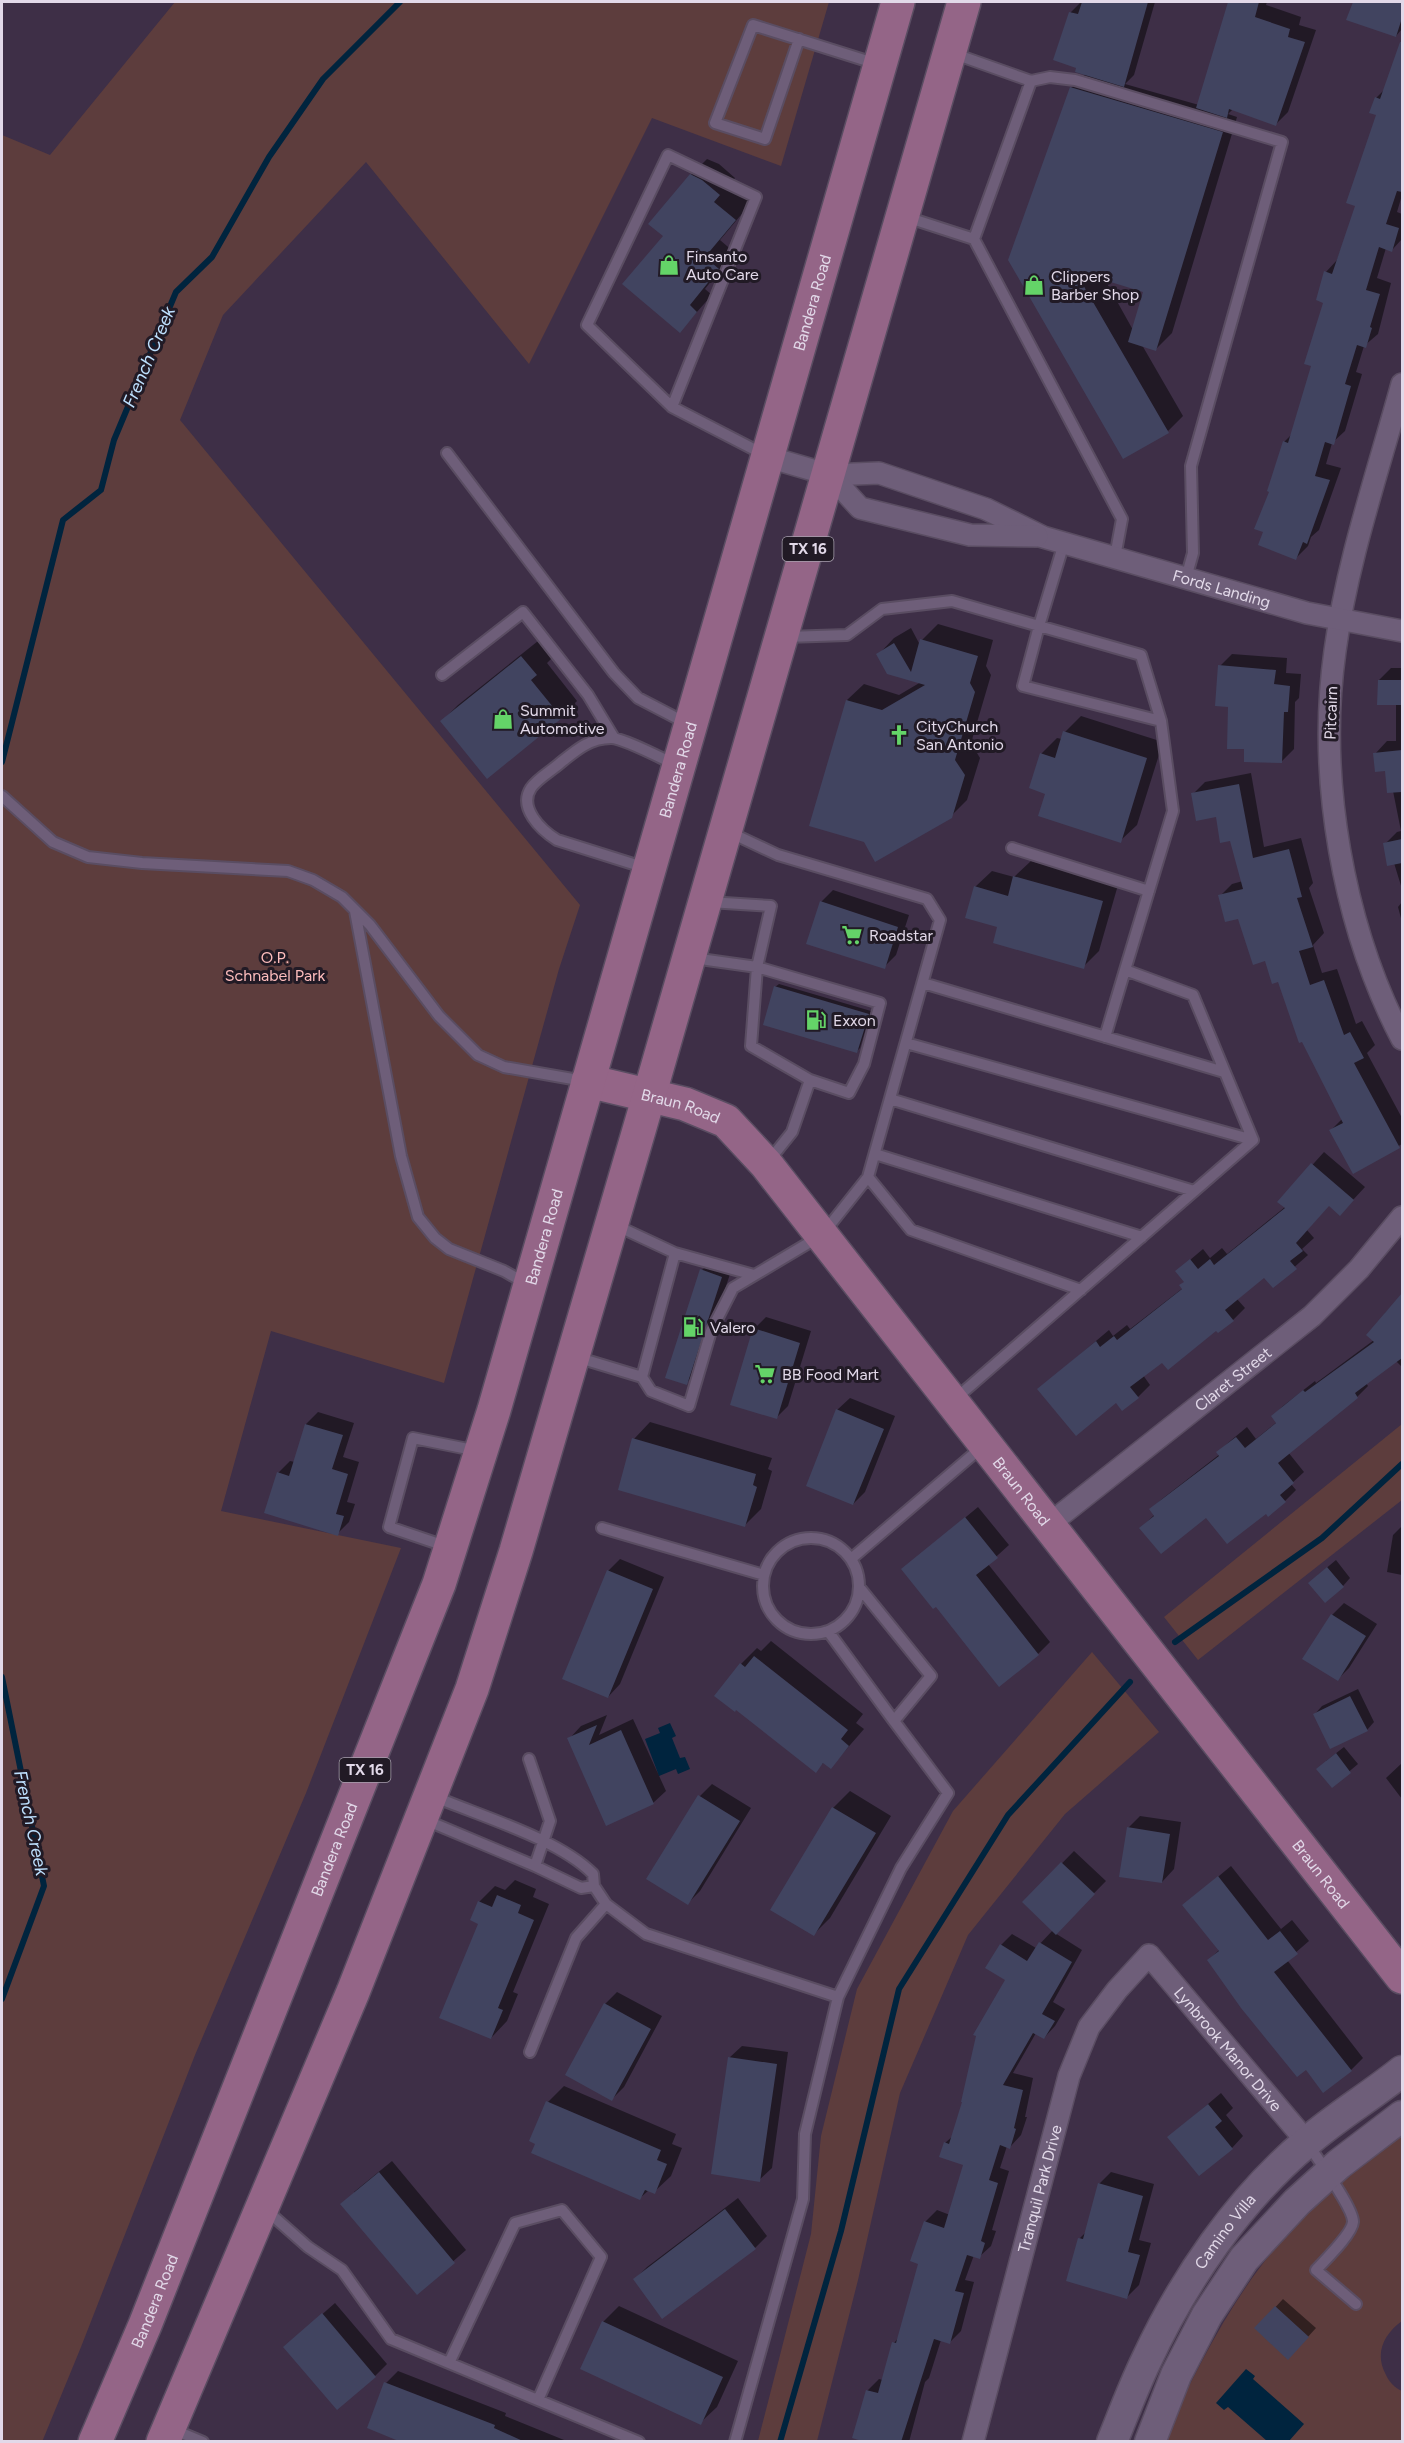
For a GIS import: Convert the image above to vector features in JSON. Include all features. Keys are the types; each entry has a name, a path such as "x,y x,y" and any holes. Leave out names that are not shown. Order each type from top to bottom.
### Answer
{"main road":[{"name":"Bandera Road","path":"95,2442 149,2313 426,1617 451,1548 530,1286 898,2"},
{"name":"TX 16","path":"166,2435 353,1992 472,1689 516,1551 706,901 964,2"},
{"name":"Braun Road","path":"588,1081 685,1104 726,1121 766,1164 1402,1977"}],"street":[{"name":"Pitcairn","path":"1402,384 1360,534 1335,650 1330,739 1334,811 1346,882 1365,950 1402,1039"},
{"name":"Fords Landing","path":"768,457 830,475 879,472 986,509 1043,537 1307,613 1402,631"},
{"name":"Fords Landing","path":"830,475 860,508 970,535 1043,537"},
{"name":"Claret Street","path":"1047,1526 1312,1316 1359,1269 1402,1217"},
{"name":"Lynbrook Manor Drive","path":"1149,1955 1307,2142"},
{"name":"Tranquil Park Drive","path":"973,2442 1069,2076 1089,2027 1117,1990 1149,1955"},
{"name":"Camino Villa","path":"1112,2442 1146,2361 1179,2298 1218,2239 1263,2185 1307,2142 1402,2072"},
{"name":"Camino Villa","path":"1150,2442 1176,2375 1207,2315 1244,2259 1297,2202 1327,2175 1402,2116"}],"lane":[{"path":"799,39 765,139 715,123 753,25 799,39 880,65"},
{"path":"950,52 1031,81 1050,77 1075,80 1282,142 1191,466 1193,553 1186,578"},
{"path":"974,239 1031,81"},
{"path":"672,407 756,197 668,155 587,325 672,407 768,457"},
{"path":"903,216 974,239 1122,519 1115,557"},
{"path":"447,453 614,673 638,698 691,726"},
{"path":"1064,543 1023,686 1161,721"},
{"path":"782,637 847,635 882,609 952,602 1140,655 1161,721 1173,811 1105,1037"},
{"path":"442,675 523,612 588,695 614,738"},
{"path":"649,869 557,840 544,832 532,817 528,802 531,788 579,747 596,739 614,738 679,766"},
{"path":"2,796 18,813 53,842 88,857 142,863 288,871 313,880 342,897 370,925 439,1016 477,1055 504,1067 588,1081"},
{"path":"573,1356 642,1377 651,1391 690,1406 711,1331 733,1288 822,1235 868,1177 875,1154 940,920 927,899 778,855 726,831"},
{"path":"1012,848 1149,891"},
{"path":"689,957 757,967 880,1003 864,1065 849,1093 810,1080 751,1046 757,967 771,906 706,901"},
{"path":"355,910 401,1156 418,1217 435,1238 449,1249 504,1271 530,1286"},
{"path":"1125,970 1193,995 1252,1140"},
{"path":"923,983 1224,1072"},
{"path":"906,1043 1252,1140"},
{"path":"766,1164 792,1132 810,1080"},
{"path":"890,1099 1194,1191"},
{"path":"952,1402 1252,1140"},
{"path":"875,1154 1142,1237"},
{"path":"868,1177 911,1230 1081,1290"},
{"path":"612,1223 675,1253 754,1275"},
{"path":"642,1377 675,1253"},
{"path":"451,1548 389,1527 413,1438 482,1451"},
{"path":"851,1559 985,1445"},
{"path":"602,1528 764,1575"},
{"path":"810,1538 826,1540 840,1547 851,1559 857,1572 859,1587 857,1601 841,1624 828,1631 814,1634 799,1633 785,1627 774,1617 766,1604 763,1589 764,1575 770,1560 780,1548 794,1540 810,1538"},
{"path":"859,1587 931,1676 894,1721"},
{"path":"735,2442 803,2199 805,2134 838,1996 901,1868 948,1793 828,1631"},
{"path":"529,1760 550,1821 535,1866"},
{"path":"427,1807 544,1841 579,1859 594,1874 594,1886 606,1904 646,1934 838,1996"},
{"path":"427,1807 535,1866 581,1888 594,1886"},
{"path":"530,2052 576,1938 606,1904"},
{"path":"1307,2142 1350,2209 1353,2222 1348,2232 1316,2270 1356,2304"},
{"path":"263,2206 308,2247 342,2270 391,2339 639,2442"},
{"path":"449,2363 515,2223 562,2210 601,2257 538,2400"},
{"path":"166,2435 203,2442"}],"green space":[{"name":"O.P. Schnabel Park","path":"175,2 829,2 781,166 652,118 529,364 366,162 223,315 180,420 580,905 559,969 444,1383 271,1331 221,1511 401,1548 306,1793 195,2055 42,2442 2,2441 2,135 50,155"},
{"path":"1402,1424 1402,1500 1198,1660 1164,1617"},
{"path":"1092,1652 1159,1732 1065,1814 968,1935 900,2093 858,2280 817,2441 758,2441 811,2234 821,2136 857,1989 953,1811"},
{"path":"1402,2133 1402,2321 1386,2338 1381,2359 1389,2380 1402,2391 1402,2441 1178,2442 1163,2439 1216,2335 1264,2262 1311,2211"}],"water":[{"path":"670,1723 676,1736 672,1738 680,1758 685,1757 690,1769 678,1774 676,1769 659,1776 645,1739 660,1733 658,1728"},
{"path":"1246,2369 1255,2376 1253,2379 1304,2424 1289,2441 1267,2441 1228,2407 1224,2410 1216,2403"}],"building":[{"path":"1082,2 1148,2 1124,87 1075,72 1076,68 1053,60 1069,12 1078,14"},
{"path":"1228,2 1259,2 1255,17 1290,29 1288,37 1305,42 1276,126 1229,109 1227,118 1196,108"},
{"path":"1353,2 1402,2 1402,18 1396,37 1346,20"},
{"path":"1400,42 1402,42 1402,192 1397,191 1386,224 1399,228 1392,252 1379,247 1366,290 1380,294 1370,327 1372,328 1366,348 1357,345 1345,384 1351,386 1334,445 1325,442 1315,476 1330,480 1307,544 1303,542 1296,560 1258,545 1263,532 1254,529 1269,492 1267,491 1283,441 1288,443 1311,366 1304,364 1323,303 1316,300 1324,271 1332,274 1355,206 1346,203 1376,115 1369,113 1375,97 1380,99"},
{"path":"1070,87 1223,132 1156,351 1128,342 1143,292 1075,271 1169,433 1123,459 1008,260"},
{"path":"690,174 702,180 720,195 714,202 736,220 705,257 719,269 690,305 697,312 680,333 622,284 663,236 648,224"},
{"name":"CityChurch San Antonio","path":"920,639 978,656 970,683 975,692 955,760 965,775 952,818 875,862 864,842 809,826 846,700 882,710 925,685 887,674 876,654 894,643 911,672"},
{"path":"521,656 537,675 531,680 562,718 487,779 440,721"},
{"path":"1218,665 1276,670 1274,684 1290,686 1288,712 1284,712 1282,763 1244,762 1244,749 1227,749 1228,707 1215,706"},
{"path":"1378,680 1402,680 1402,705 1377,705"},
{"path":"1063,731 1147,758 1121,843 1038,816 1045,794 1029,788 1040,753 1055,758"},
{"path":"1402,750 1402,792 1387,793 1385,771 1375,772 1373,753"},
{"path":"1239,784 1253,858 1289,849 1302,897 1297,898 1313,947 1299,951 1310,985 1324,980 1344,1035 1350,1032 1364,1058 1354,1063 1400,1148 1353,1174 1329,1130 1343,1123 1302,1042 1299,1043 1278,982 1272,984 1265,961 1253,965 1238,919 1225,922 1218,895 1243,889 1230,841 1220,843 1216,817 1196,821 1191,793"},
{"path":"1402,839 1402,863 1387,866 1383,843"},
{"path":"1013,876 1103,901 1084,969 993,943 997,927 965,918 974,886 1008,896"},
{"name":"Roadstar","path":"820,901 898,927 885,969 806,944"},
{"name":"Exxon","path":"774,986 869,1014 857,1053 763,1025"},
{"path":"1311,1163 1354,1200 1340,1216 1329,1206 1296,1243 1303,1251 1290,1261 1297,1269 1273,1288 1264,1278 1225,1310 1234,1321 1218,1333 1216,1331 1168,1370 1162,1363 1130,1387 1139,1398 1122,1411 1116,1403 1076,1436 1037,1389 1096,1341 1100,1347 1114,1336 1117,1340 1182,1289 1179,1285 1184,1282 1175,1271 1190,1259 1198,1269 1210,1259 1214,1265 1285,1208 1277,1202"},
{"name":"Valero","path":"700,1269 722,1277 687,1385 665,1378"},
{"path":"1402,1293 1402,1358 1355,1393 1358,1398 1278,1463 1294,1483 1280,1495 1286,1502 1268,1517 1266,1514 1227,1544 1206,1518 1161,1554 1139,1528 1154,1516 1149,1509 1219,1456 1216,1452 1236,1437 1245,1448 1276,1423 1271,1416 1303,1390 1305,1392 1374,1342 1366,1335"},
{"name":"BB Food Mart","path":"753,1328 800,1343 777,1419 730,1405"},
{"path":"836,1409 884,1429 853,1505 806,1486"},
{"path":"305,1424 343,1435 332,1469 348,1474 336,1514 344,1516 338,1536 264,1513 277,1472 289,1476"},
{"path":"632,1438 756,1474 753,1485 757,1487 745,1527 618,1490"},
{"path":"965,1517 998,1558 976,1575 1039,1655 999,1687 936,1607 933,1609 901,1569"},
{"path":"1327,1567 1344,1587 1325,1603 1308,1583"},
{"path":"607,1570 653,1589 608,1698 562,1679"},
{"path":"1331,1614 1366,1636 1338,1681 1302,1659"},
{"path":"754,1656 848,1730 841,1739 849,1746 831,1769 823,1763 816,1773 736,1710 735,1712 714,1696 740,1663 745,1667"},
{"path":"1350,1696 1368,1731 1330,1749 1313,1714"},
{"path":"597,1725 589,1745 621,1730 654,1804 606,1826 567,1738"},
{"path":"1336,1753 1351,1773 1332,1788 1316,1769"},
{"path":"698,1795 740,1821 688,1905 646,1879"},
{"path":"832,1807 876,1833 814,1936 770,1910"},
{"path":"1127,1827 1170,1834 1162,1883 1119,1877"},
{"path":"1061,1862 1095,1894 1056,1935 1022,1902"},
{"path":"1218,1876 1268,1940 1280,1931 1298,1954 1274,1972 1352,2071 1323,2093 1306,2070 1297,2077 1241,2008 1207,1960 1219,1951 1182,1905"},
{"path":"497,1895 521,1905 518,1913 534,1920 498,2008 503,2010 491,2039 439,2018 478,1924 470,1920 478,1901 492,1907"},
{"path":"1039,1942 1072,1962 1042,2014 1055,2021 1044,2039 1033,2033 1003,2085 1023,2090 1014,2128 1016,2129 1010,2149 1000,2145 989,2180 998,2183 981,2241 985,2243 980,2259 967,2255 955,2291 964,2293 950,2344 934,2339 901,2442 865,2442 852,2438 866,2390 878,2393 892,2342 896,2343 918,2264 910,2261 924,2221 944,2228 963,2165 939,2157 944,2142 949,2144 962,2102 976,2036 973,2035 1005,1980 985,1968 1000,1944 1027,1961"},
{"path":"604,2003 651,2029 612,2101 565,2075"},
{"path":"728,2057 777,2064 760,2182 711,2174"},
{"path":"546,2101 661,2150 657,2160 667,2164 655,2194 645,2190 640,2200 531,2153 535,2144 529,2141"},
{"path":"1208,2104 1222,2121 1215,2127 1233,2149 1199,2176 1167,2137"},
{"path":"379,2172 455,2263 417,2295 340,2204"},
{"path":"1098,2183 1143,2196 1128,2252 1140,2255 1127,2299 1066,2281 1078,2238 1083,2239"},
{"path":"725,2209 756,2249 662,2319 633,2279"},
{"path":"1275,2306 1309,2337 1288,2360 1254,2328"},
{"path":"322,2313 376,2377 337,2410 283,2347"},
{"path":"602,2321 723,2377 701,2425 580,2369"},
{"path":"384,2382 495,2425 494,2428 525,2442 401,2442 367,2428"}],"waterway":[{"name":"French Creek","path":"2,762 63,520 101,490 114,440 176,292 212,257 269,157 323,79 400,2"},
{"path":"1175,1642 1322,1538 1402,1464"},
{"name":"French Creek","path":"2,1677 44,1886 2,1999"},
{"path":"780,2442 841,2231 899,1989 1008,1815 1130,1682"}],"place":[{"name":"Finsanto Auto Care","path":"669,265"},
{"name":"Clippers Barber Shop","path":"1034,285"},
{"name":"Summit Automotive","path":"503,719"},
{"name":"CityChurch San Antonio","path":"899,735"},
{"name":"Roadstar","path":"852,935"},
{"name":"Exxon","path":"816,1020"},
{"name":"Valero","path":"693,1327"},
{"name":"BB Food Mart","path":"765,1374"}]}
